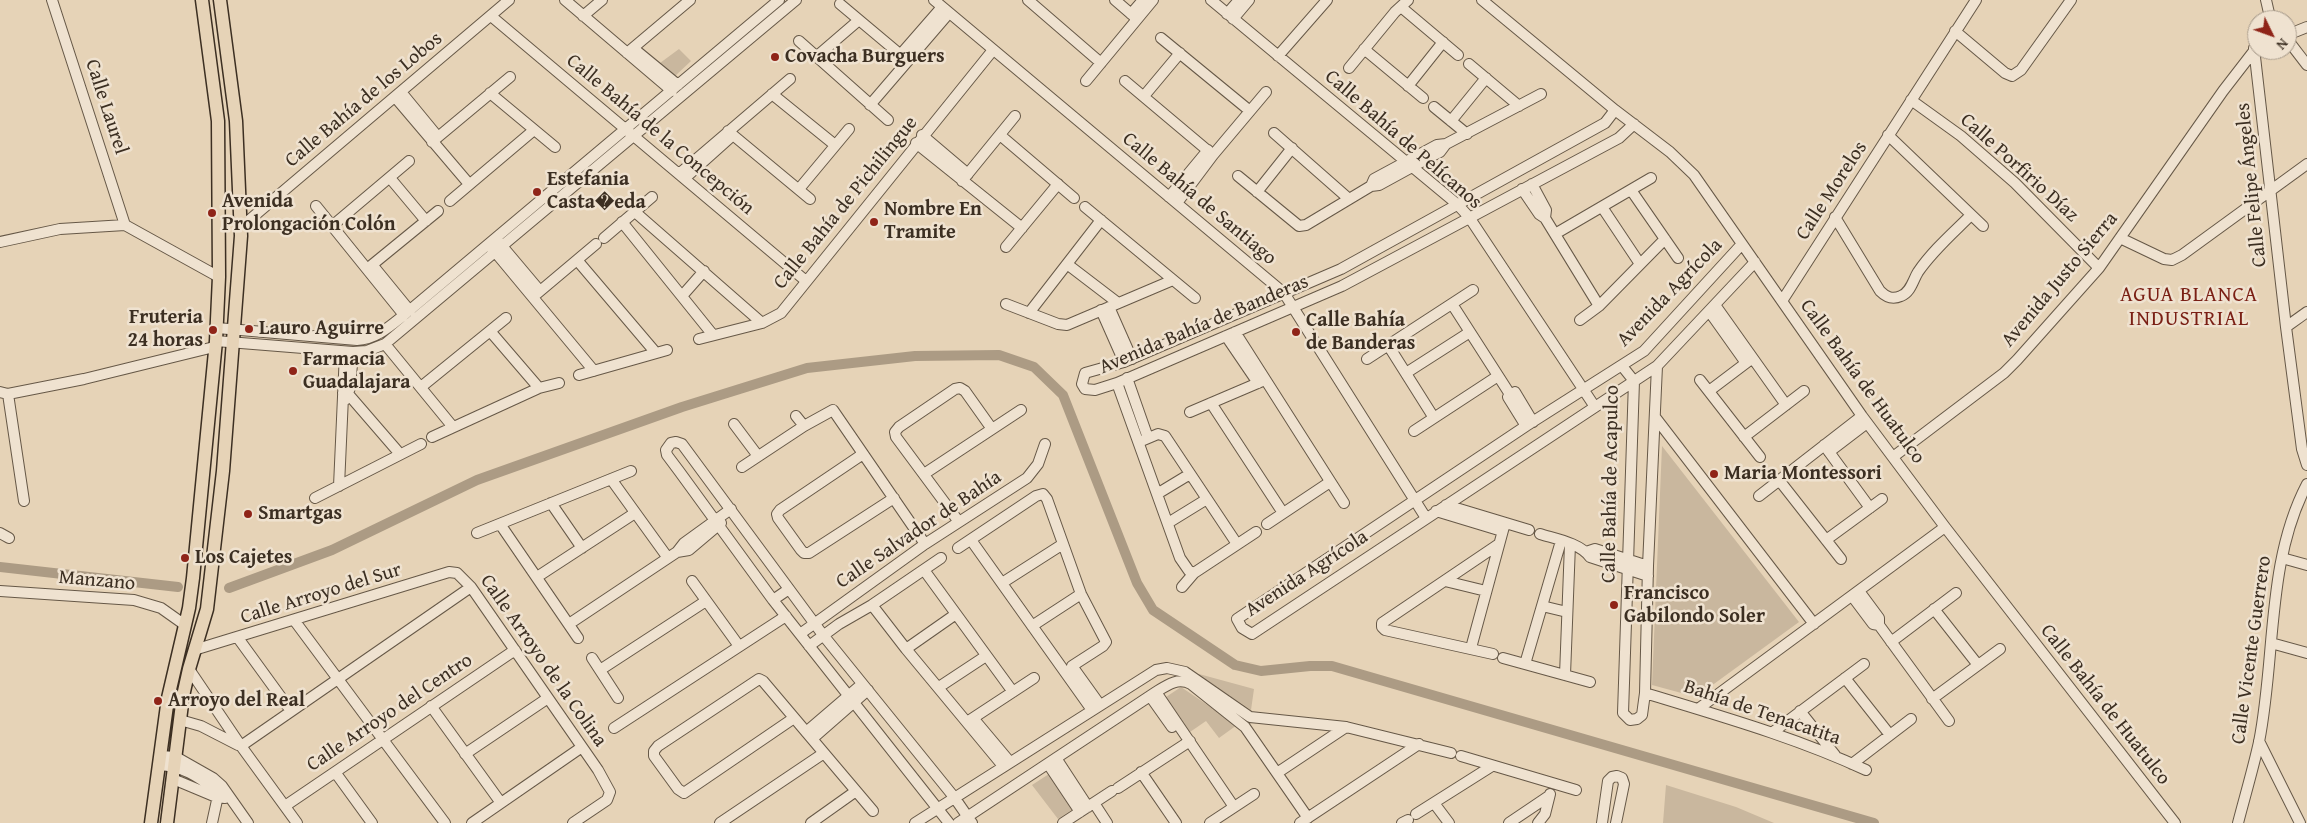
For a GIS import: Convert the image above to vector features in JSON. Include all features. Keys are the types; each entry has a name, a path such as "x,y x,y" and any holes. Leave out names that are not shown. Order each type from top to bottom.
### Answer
{"main road":[{"path":"151,823 168,698 185,625 193,578 217,328 219,277 218,121 202,0"},
{"path":"167,823 180,720 189,669 207,609 223,471 241,227 236,121 220,0"},
{"path":"223,21 227,0"}],"street":[{"name":"Calle Laurel","path":"52,0 125,225"},
{"name":"Calle Bahía de los Lobos","path":"241,227 509,0"},
{"path":"565,0 675,88"},
{"path":"583,16 602,0"},
{"path":"630,132 675,88 779,0"},
{"path":"217,328 367,339 379,334 495,244 630,132 796,0"},
{"path":"1115,0 1134,17"},
{"path":"1086,81 1134,17 1143,0"},
{"path":"1134,17 1153,0"},
{"name":"Calle Bahía de Pelícanos","path":"1211,0 1457,204 1469,217 1595,407"},
{"path":"1230,16 1239,0"},
{"path":"1230,16 1249,0"},
{"path":"1278,56 1327,0"},
{"name":"Calle Bahía de Huatulco","path":"1482,0 1615,110 1670,152 1694,175 1893,457 1945,527 2175,823"},
{"name":"Calle Morelos","path":"1782,301 1954,31 1976,0"},
{"path":"1954,31 2005,73 2012,76 2021,70 2072,0"},
{"path":"2257,0 2265,10"},
{"path":"630,51 687,1"},
{"path":"1031,1 1101,63"},
{"path":"840,4 905,58"},
{"path":"1349,68 1405,4 1458,55"},
{"path":"870,105 942,6"},
{"name":"Calle Bahía de Santiago","path":"942,6 1284,293 1426,518"},
{"name":"Calle Bahía de la Concepción","path":"491,16 806,281"},
{"path":"816,57 859,20"},
{"path":"1161,38 1250,111"},
{"path":"799,41 888,120"},
{"path":"1408,86 1444,42"},
{"path":"1364,49 1423,98"},
{"name":"Calle Bahía de Pichilingue","path":"700,339 762,323 781,313 919,139 993,50"},
{"path":"2297,51 2307,65"},
{"path":"1144,96 1180,53"},
{"name":"Avenida Justo Sierra","path":"1893,457 2004,373 2099,268 2247,60"},
{"name":"Calle Felipe Ángeles","path":"2257,60 2286,328 2302,449 2307,465"},
{"path":"1469,64 1519,106"},
{"path":"435,140 510,77"},
{"path":"682,175 790,78"},
{"path":"1451,121 1486,78"},
{"path":"1126,81 1211,152"},
{"path":"1173,200 1211,152 1266,92"},
{"path":"490,94 555,147"},
{"path":"772,94 835,146"},
{"path":"1238,176 1299,226 1306,225 1371,186 1374,179 1409,165 1438,145 1446,144 1541,94"},
{"path":"398,95 469,184"},
{"name":"Calle Porfirio Díaz","path":"1911,100 1961,136 2015,183 2099,268"},
{"path":"1434,107 1466,134"},
{"name":"Avenida Bahía de Banderas","path":"1615,110 1605,123 1341,269 1128,360 1085,374 1082,378 1085,389 1095,390 1117,383 1342,286 1619,138 1634,124"},
{"path":"965,177 1015,116"},
{"path":"798,189 849,129"},
{"path":"450,201 534,130"},
{"path":"731,133 810,199"},
{"path":"1274,133 1349,199"},
{"path":"1000,135 1074,198"},
{"path":"1888,135 1983,226"},
{"path":"919,139 1022,228"},
{"path":"1257,192 1292,148"},
{"path":"332,226 410,161"},
{"path":"2120,238 2164,259 2172,260 2182,255 2307,164"},
{"path":"390,178 426,221"},
{"path":"1556,234 1651,178"},
{"path":"1006,247 1058,184"},
{"path":"1532,184 1546,210 1545,218"},
{"path":"1522,189 1539,214 1545,218 1556,234 1599,306"},
{"path":"1631,190 1678,258"},
{"path":"537,294 652,197"},
{"path":"316,206 370,267 407,313"},
{"path":"1085,207 1196,298"},
{"path":"1602,207 1640,264"},
{"path":"370,267 438,211"},
{"path":"635,212 762,323"},
{"path":"1835,217 1880,291 1886,296 1893,298 1909,290 1929,258 1971,214"},
{"path":"1029,313 1101,220"},
{"path":"622,222 714,335"},
{"path":"0,242 60,229 125,225 219,277"},
{"path":"1580,320 1599,306 1665,239"},
{"path":"495,244 537,294 594,371"},
{"path":"24,501 4,393 84,379 215,344 232,343 349,352 367,351 386,343 495,244"},
{"name":"Avenida Agrícola","path":"1742,244 1644,351 1530,424 1238,619 1242,628 1252,634 1657,366 1755,262"},
{"path":"578,260 662,352 579,375"},
{"path":"1066,264 1109,307 1128,360"},
{"path":"682,296 704,271"},
{"path":"1006,304 1063,325 1173,280"},
{"path":"1367,359 1473,290"},
{"path":"1452,304 1513,399 1515,392 1530,424"},
{"path":"1712,308 1749,361 1786,405"},
{"path":"2286,328 2307,312"},
{"path":"421,387 506,318"},
{"path":"490,331 538,388"},
{"path":"1406,374 1470,332"},
{"path":"1230,334 1344,503"},
{"path":"386,343 453,427"},
{"path":"1388,345 1434,418"},
{"path":"339,486 349,352"},
{"path":"1709,391 1749,361"},
{"name":"Calle Bahía de Acapulco","path":"1622,366 1634,381 1623,713 1630,720 1638,719 1642,714 1645,693 1657,366"},
{"path":"1414,431 1498,376"},
{"path":"1127,378 1157,494 1180,558 1189,571 1194,573"},
{"path":"1700,380 1760,457"},
{"path":"1190,412 1262,381"},
{"path":"432,437 538,388 559,383"},
{"path":"1117,383 1143,440"},
{"path":"959,522 896,436 895,432 955,389 960,388 965,391 992,429"},
{"path":"1744,437 1804,391"},
{"path":"346,396 400,454"},
{"path":"1211,403 1283,513"},
{"path":"742,467 804,426 833,410 926,544"},
{"path":"924,474 1021,410"},
{"path":"796,416 804,426"},
{"path":"1655,418 1814,624"},
{"path":"1759,496 1865,419"},
{"path":"734,424 758,456"},
{"path":"1143,440 1158,434 1165,436 1237,544"},
{"path":"949,823 773,600 666,453 670,443 682,444 823,635 954,797 970,820"},
{"path":"315,498 421,444"},
{"name":"Calle Salvador de Bahía","path":"800,634 814,622 926,544 1027,478 1038,464 1045,444"},
{"path":"1826,449 1870,508"},
{"path":"863,454 780,510 776,514 778,518 801,550 804,553 809,553 894,498"},
{"path":"679,471 680,461 686,457 693,458"},
{"path":"477,533 631,471"},
{"path":"1157,494 1190,474"},
{"path":"611,479 668,558"},
{"path":"1779,480 1841,559"},
{"path":"1267,524 1330,482"},
{"name":"Calle Vicente Guerrero","path":"2238,823 2259,741 2282,558 2294,516 2307,484"},
{"path":"958,548 1036,496 1043,494 1048,499 1081,594 1106,642 1103,646 1072,666 1096,707"},
{"path":"1168,524 1207,499"},
{"path":"1826,540 1882,499"},
{"path":"551,503 582,548"},
{"path":"1446,504 1504,527"},
{"path":"1436,511 1504,527 1529,530"},
{"path":"569,624 677,552 689,550 717,523 732,512"},
{"path":"537,577 635,514"},
{"path":"500,524 578,638"},
{"path":"1471,648 1504,527"},
{"path":"1698,709 1945,527"},
{"path":"1182,587 1194,573 1256,532"},
{"path":"1540,534 1565,542 1586,552 1595,549 1627,564 1648,571"},
{"path":"970,540 1032,626 1096,707"},
{"path":"1525,664 1542,606 1565,542"},
{"path":"1565,542 1567,612 1565,675"},
{"path":"1002,583 1063,544"},
{"path":"1499,544 1384,620 1382,627 1385,630 1471,648 1590,682"},
{"name":"Calle Salvador de Bahía","path":"810,646 823,635 872,605 941,558"},
{"path":"2282,558 2307,565"},
{"path":"924,570 1013,692"},
{"name":"Calle Arroyo del Sur","path":"194,650 449,572 457,573"},
{"name":"Calle Arroyo de la Colina","path":"457,573 471,587 598,770 610,796 573,823"},
{"path":"692,581 739,646"},
{"path":"1445,581 1486,591"},
{"path":"241,746 471,587"},
{"path":"773,600 789,589"},
{"name":"Manzano","path":"0,591 134,600 161,608 185,625"},
{"path":"1855,593 1873,624 1879,625 1949,721"},
{"path":"1891,642 1956,593"},
{"path":"1032,626 1081,594"},
{"path":"600,670 706,601"},
{"path":"872,605 906,649 1007,764"},
{"path":"1542,606 1567,612"},
{"path":"1934,609 1978,665"},
{"path":"906,649 956,614"},
{"path":"614,728 786,616"},
{"path":"294,620 445,823"},
{"path":"238,638 292,711"},
{"path":"2271,643 2307,653"},
{"path":"1932,699 2000,649"},
{"name":"Calle Arroyo del Centro","path":"285,806 515,650"},
{"path":"939,687 986,656"},
{"path":"592,658 618,698"},
{"path":"1773,732 1864,664"},
{"path":"915,823 1156,670 1167,668 1179,670 1190,675 1247,722 1304,820 1419,744"},
{"path":"189,669 241,746 297,823"},
{"path":"1156,670 1162,670 1167,674 1170,684"},
{"path":"970,720 1034,678"},
{"path":"1845,678 1890,735"},
{"path":"794,718 684,793 678,789 654,756 654,751 658,746 759,679 794,718 809,735 873,811"},
{"path":"958,823 970,820 1052,761 1153,694 1170,684 1182,681 1191,684 1247,722 1346,728 1419,744 1576,790"},
{"path":"809,735 865,687"},
{"name":"Bahía de Tenacatita","path":"1645,693 1773,732 1835,755 1866,770"},
{"path":"1153,694 1234,807"},
{"path":"465,754 548,698"},
{"path":"431,706 501,803"},
{"path":"1800,711 1835,755"},
{"path":"1852,764 1911,719"},
{"path":"180,720 208,729 241,746"},
{"path":"1277,773 1346,728"},
{"path":"2259,741 2300,823"},
{"path":"1063,823 1187,742"},
{"path":"472,823 582,747"},
{"path":"720,823 824,753"},
{"path":"159,760 175,761 195,771 229,798 248,823"},
{"path":"1052,761 1087,807 1107,823"},
{"path":"1409,819 1492,766"},
{"path":"335,772 372,823"},
{"path":"1141,772 1176,823"},
{"path":"1602,823 1608,781 1612,777 1618,776 1622,778 1624,784 1616,823"},
{"path":"173,778 219,791"},
{"path":"1538,823 1545,814 1553,784"},
{"path":"212,823 219,791"},
{"path":"811,823 856,791"},
{"path":"1210,823 1254,794"},
{"path":"1508,823 1550,796"},
{"path":"1434,803 1449,823"}],"shaded area":[{"path":"679,49 691,61 674,77 660,63"},
{"path":"1662,446 1799,622 1696,697 1652,685"},
{"path":"1199,675 1254,689 1251,710"},
{"path":"1181,687 1237,725 1219,738 1206,721 1190,732 1166,697"},
{"path":"1049,774 1073,809 1058,819 1032,785"},
{"path":"1666,785 1736,807 1774,823 1663,823"}],"waterway":[{"path":"229,588 332,550 477,480 682,407 807,368 915,356 999,355 1034,367 1063,395 1137,583 1153,610 1235,665 1261,671 1310,666 1332,666 1874,823"},
{"path":"0,567 178,587"}],"place":[{"name":"Covacha Burguers","path":"775,57"},
{"name":"Estefania Casta�eda","path":"537,192"},
{"name":"Avenida Prolongación Colón","path":"212,213"},
{"name":"Nombre En Tramite","path":"874,222"},
{"name":"Lauro Aguirre","path":"249,329"},
{"name":"Fruteria 24 horas","path":"213,330"},
{"name":"Calle Bahía de Banderas","path":"1296,332"},
{"name":"Farmacia Guadalajara","path":"293,371"},
{"name":"Maria Montessori","path":"1714,474"},
{"name":"Smartgas","path":"248,514"},
{"name":"Los Cajetes","path":"185,558"},
{"name":"Francisco Gabilondo Soler","path":"1614,605"},
{"name":"Arroyo del Real","path":"158,701"}],"district":[{"name":"AGUA BLANCA INDUSTRIAL","path":"2189,308"}]}
